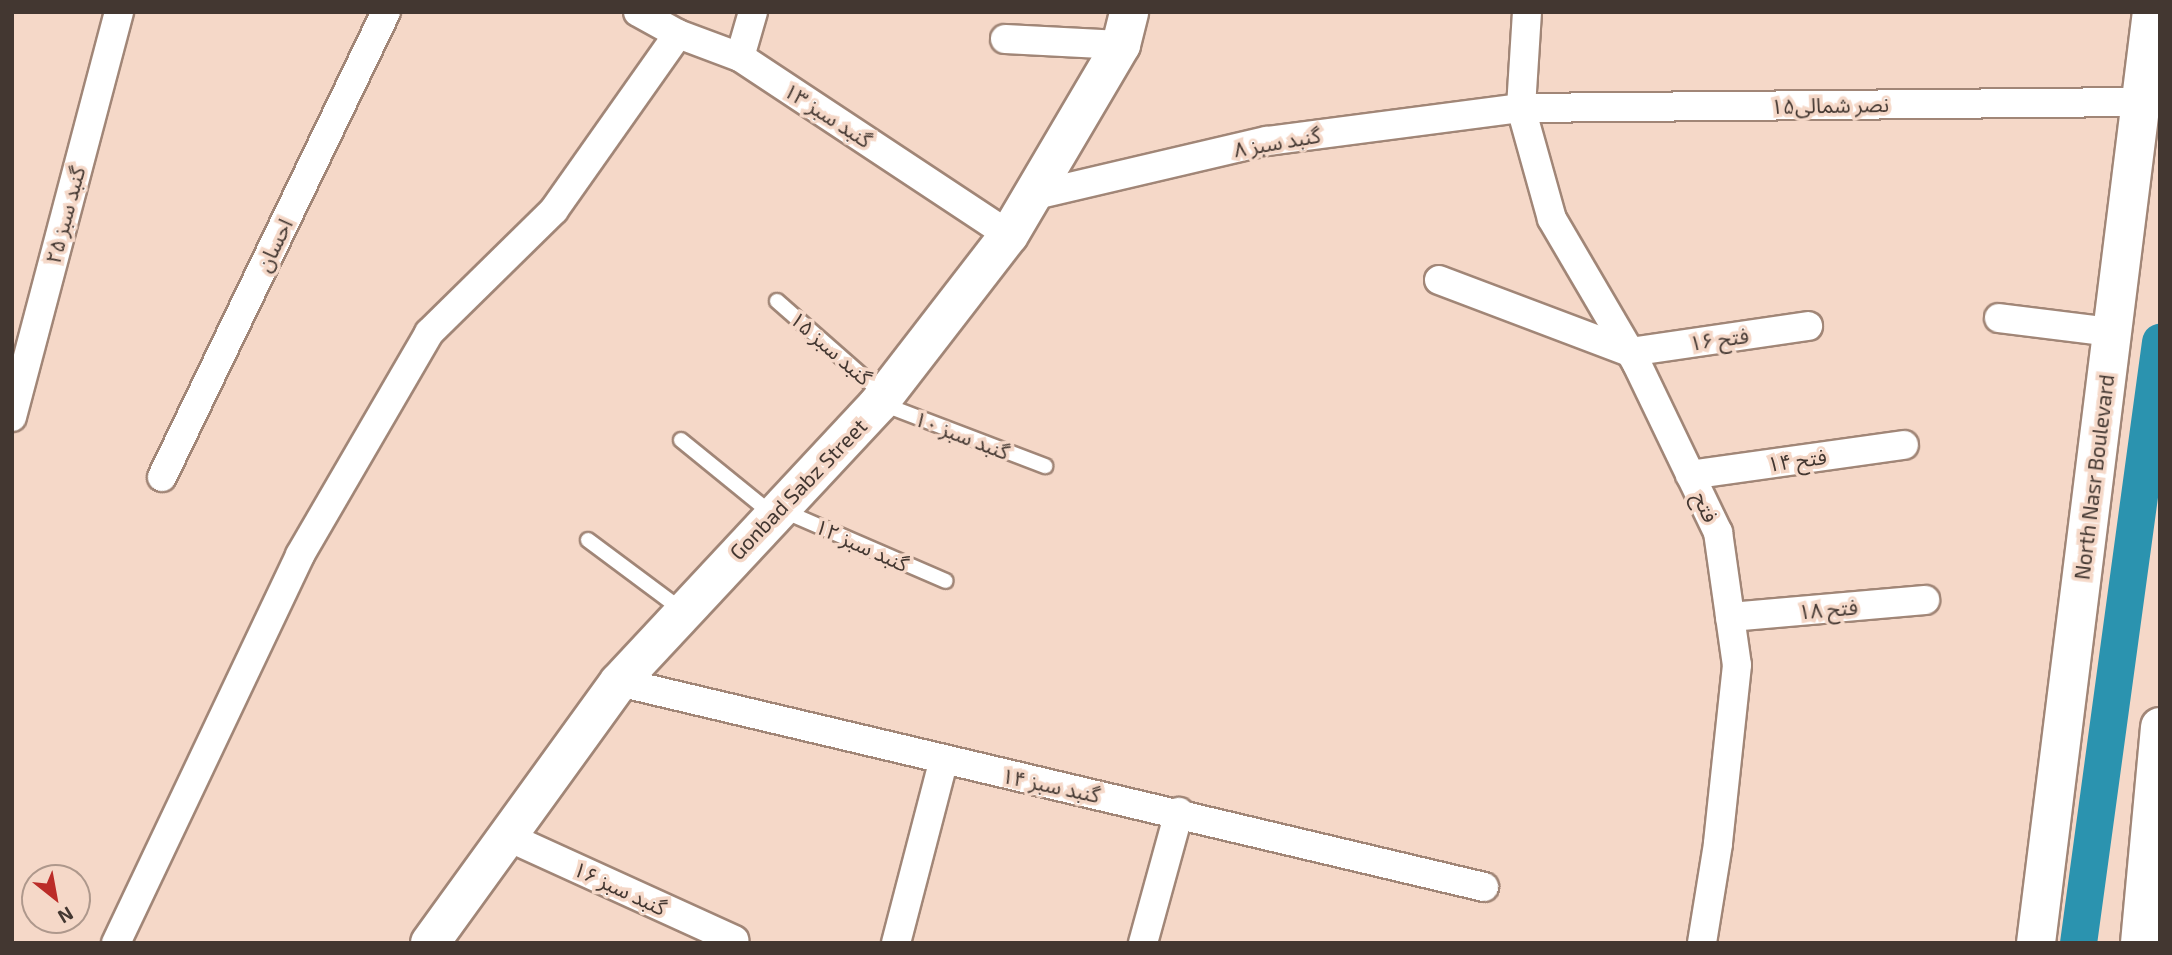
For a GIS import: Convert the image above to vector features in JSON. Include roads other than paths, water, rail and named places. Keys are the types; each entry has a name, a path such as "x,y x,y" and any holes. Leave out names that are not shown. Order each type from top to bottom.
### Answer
{"street":[{"name":"گنبد سبز ۲۵","path":"12,417 119,12"},
{"name":"احسان","path":"162,477 386,12"},
{"name":"گنبد سبز ۱۳","path":"638,12 678,34 740,57 1009,235"},
{"path":"740,57 753,12"},
{"name":"فتح","path":"1527,12 1521,108 1552,219 1630,352 1718,532 1737,665 1718,845 1702,943"},
{"name":"North Nasr Boulevard","path":"2036,943 2152,12"},
{"path":"1005,39 1125,29"},
{"name":"Gonbad Sabz Street","path":"430,943 619,682 775,511 882,400 1009,235 1036,195 1125,29"},
{"path":"117,943 300,555 429,333 554,210 678,34"},
{"name":"نصر شمالی۱۵","path":"1521,108 2140,102"},
{"name":"گنبد سبز ۸","path":"1036,195 1267,141 1521,108"},
{"path":"1439,280 1630,352"},
{"path":"1999,318 2112,331"},
{"name":"فتح ۱۶","path":"1630,352 1808,326"},
{"name":"فتح ۱۴","path":"1690,475 1904,446"},
{"name":"فتح ۱۸","path":"1730,617 1925,600"},
{"name":"گنبد سبز ۱۴","path":"619,682 943,762 1179,812 1484,887"},
{"path":"2140,943 2160,727"},
{"path":"896,943 943,762"},
{"path":"1143,943 1179,812"},
{"name":"گنبد سبز ۱۶","path":"506,835 734,940"}],"lane":[{"name":"گنبد سبز ۱۵","path":"777,301 882,400"},
{"name":"گنبد سبز ۱۰","path":"882,400 1045,466"},
{"name":"گنبد سبز ۱۲","path":"681,440 775,511 946,581"},
{"path":"588,540 684,611"}],"waterway":[{"path":"2078,943 2160,342"}]}
